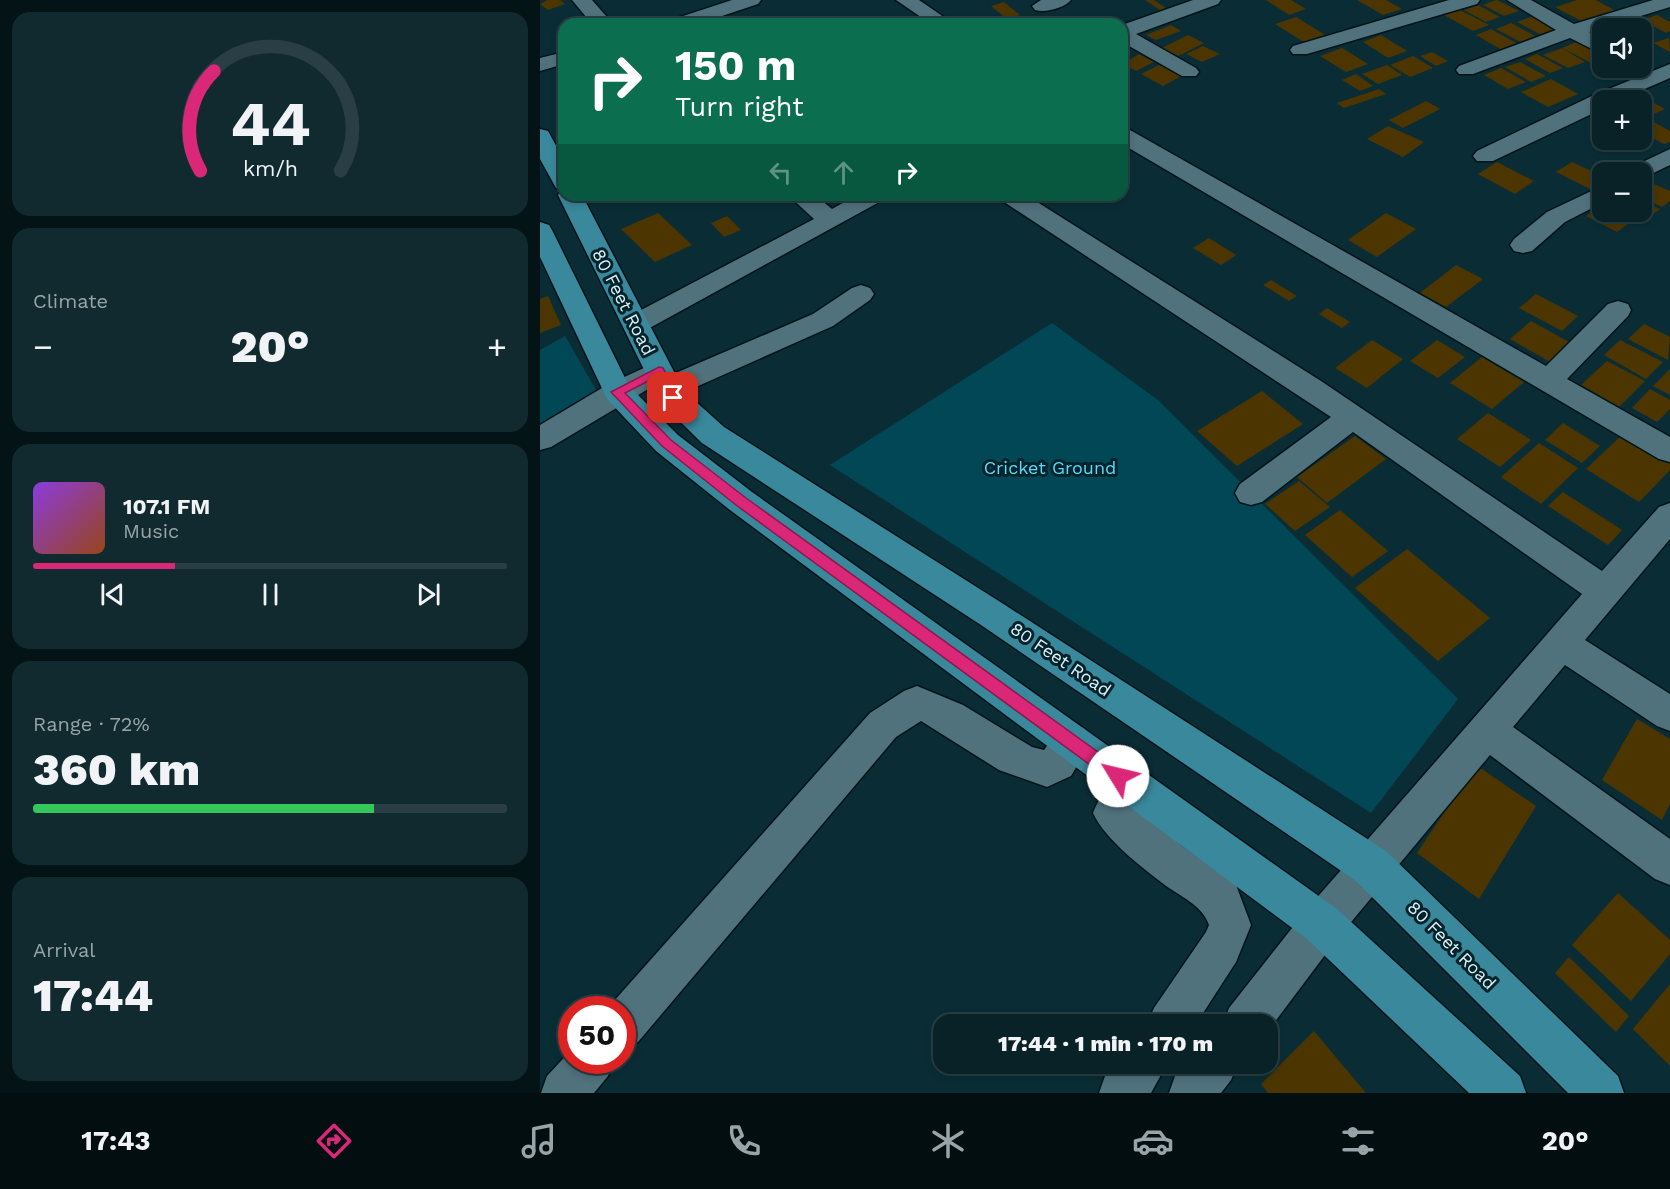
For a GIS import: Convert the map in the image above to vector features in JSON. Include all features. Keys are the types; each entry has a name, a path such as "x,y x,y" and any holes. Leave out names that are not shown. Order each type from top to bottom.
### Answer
{"main road":[{"path":"540,136 558,171"},
{"name":"80 Feet Road","path":"573,201 673,398 713,435 993,615 1371,866 1601,1093"},
{"path":"540,230 617,392 667,443 741,501 1322,924 1503,1093"}],"street":[{"path":"582,0 598,18"},
{"path":"1042,6 1061,0"},
{"path":"1128,31 1211,0"},
{"path":"1300,50 1470,0"},
{"path":"1517,0 1592,42"},
{"path":"910,1 935,18"},
{"path":"1466,70 1572,31 1670,1"},
{"path":"700,18 745,6"},
{"path":"1128,36 1189,72"},
{"path":"540,65 558,60"},
{"path":"1625,90 1657,75"},
{"path":"1485,156 1592,106"},
{"path":"1128,138 1670,451"},
{"path":"1652,166 1670,156"},
{"path":"1523,245 1557,217 1592,198"},
{"path":"807,201 830,220"},
{"path":"636,324 864,201"},
{"path":"1018,201 1291,374 1498,514 1605,592"},
{"path":"540,439 617,392 663,379 823,320 861,294"},
{"path":"1548,381 1618,310"},
{"path":"1251,493 1352,417"},
{"path":"1253,1014 1322,924 1371,866 1605,592 1667,526"},
{"path":"1561,644 1670,714"},
{"path":"636,1010 883,725 918,703 936,707 977,736 1036,767 1047,769 1057,763 1072,742"},
{"path":"1487,730 1670,864"},
{"path":"1133,787 1113,813 1167,861 1221,900 1230,925 1221,947 1177,1014"},
{"path":"564,1093 580,1074"},
{"path":"1122,1093 1136,1074"},
{"path":"1192,1093 1207,1074"}],"green space":[{"name":"Cricket Ground","path":"1052,323 1158,400 1458,699 1371,813 830,465"},
{"path":"565,336 599,395 540,431 540,350"}],"building":[{"path":"547,0 560,0 565,4 548,10 540,4"},
{"path":"1145,0 1154,0 1172,12 1166,14"},
{"path":"1266,0 1291,0 1306,9 1289,15"},
{"path":"1357,0 1386,0 1402,9 1383,15"},
{"path":"1496,0 1519,11 1504,16 1483,5"},
{"path":"1577,0 1596,0 1616,11 1583,22 1555,7"},
{"path":"1004,2 1020,15 1006,18 991,6"},
{"path":"1478,5 1500,17 1486,22 1464,10"},
{"path":"1460,10 1489,25 1473,31 1444,15"},
{"path":"1657,15 1670,22 1670,31 1666,33 1652,25 1652,18 1648,18"},
{"path":"1534,16 1560,30 1543,36 1517,22"},
{"path":"1296,17 1325,35 1304,42 1275,24"},
{"path":"1511,23 1539,38 1524,44 1496,29"},
{"path":"1171,25 1181,31 1156,40 1146,35"},
{"path":"1491,29 1518,44 1502,50 1476,35"},
{"path":"1188,35 1204,43 1178,56 1162,48"},
{"path":"1381,35 1407,51 1388,58 1363,42"},
{"path":"1669,38 1670,52 1653,43"},
{"path":"1581,40 1592,46 1592,63 1591,63 1562,48"},
{"path":"1203,46 1220,54 1202,62 1186,54"},
{"path":"1342,48 1368,64 1346,72 1320,56"},
{"path":"1562,48 1585,62 1568,68 1543,55"},
{"path":"1432,52 1448,61 1436,66 1420,56"},
{"path":"1139,54 1154,62 1136,71 1128,67 1128,60"},
{"path":"1537,54 1563,68 1550,73 1525,59"},
{"path":"1413,56 1433,68 1410,77 1390,65"},
{"path":"1520,62 1546,76 1531,82 1505,67"},
{"path":"1163,63 1185,74 1163,86 1141,74"},
{"path":"1387,65 1402,75 1378,84 1362,74"},
{"path":"1501,68 1526,82 1508,89 1484,75"},
{"path":"1356,74 1373,86 1360,91 1342,80"},
{"path":"1551,79 1578,94 1548,107 1521,92"},
{"path":"1379,89 1386,94 1344,108 1337,103"},
{"path":"1426,101 1440,109 1403,128 1389,120"},
{"path":"1652,102 1665,109 1652,115"},
{"path":"1652,121 1670,131 1670,142 1664,144 1652,138"},
{"path":"1388,126 1424,142 1403,157 1367,139"},
{"path":"1497,162 1534,181 1515,194 1478,174"},
{"path":"1572,162 1592,171 1592,188 1590,189 1556,172"},
{"path":"1652,183 1670,191 1670,201 1662,207 1652,202"},
{"path":"1652,205 1660,209 1652,215"},
{"path":"658,213 692,245 655,262 621,229"},
{"path":"1386,213 1416,229 1377,257 1348,240"},
{"path":"727,216 741,230 724,237 711,223"},
{"path":"1598,222 1631,222 1617,232"},
{"path":"1209,238 1236,255 1221,265 1193,248"},
{"path":"1456,265 1483,279 1446,307 1420,293"},
{"path":"1271,280 1297,296 1289,301 1263,285"},
{"path":"1536,294 1578,316 1562,331 1519,308"},
{"path":"548,296 561,325 540,333 540,299"},
{"path":"1327,308 1350,322 1342,328 1319,314"},
{"path":"1531,321 1571,343 1550,362 1510,339"},
{"path":"1644,324 1670,337 1668,360 1628,339"},
{"path":"1372,340 1403,359 1367,388 1335,368"},
{"path":"1437,340 1465,357 1438,378 1410,361"},
{"path":"1620,340 1663,362 1646,379 1604,355"},
{"path":"1482,357 1524,382 1492,409 1450,383"},
{"path":"1607,361 1645,381 1619,407 1581,385"},
{"path":"1670,369 1670,395 1653,386"},
{"path":"1650,389 1670,400 1670,409 1657,422 1632,408"},
{"path":"1262,391 1303,424 1237,466 1197,431"},
{"path":"1488,413 1531,440 1500,467 1457,439"},
{"path":"1563,423 1600,446 1582,463 1545,440"},
{"path":"1626,431 1670,457 1670,470 1639,502 1586,469"},
{"path":"1355,436 1386,459 1327,503 1297,477"},
{"path":"1539,443 1578,468 1541,504 1501,477"},
{"path":"1299,481 1330,507 1295,531 1265,504"},
{"path":"1563,492 1622,530 1608,545 1548,506"},
{"path":"1340,510 1388,551 1352,577 1305,535"},
{"path":"1407,549 1490,618 1438,661 1355,588"},
{"path":"1637,719 1670,739 1670,804 1662,820 1602,780"},
{"path":"1476,765 1536,806 1479,899 1417,853"},
{"path":"1618,893 1670,940 1670,954 1631,1001 1572,945"},
{"path":"1569,957 1629,1016 1616,1032 1555,973"},
{"path":"1670,984 1670,1066 1633,1029"},
{"path":"1314,1031 1366,1093 1268,1093 1261,1084 1271,1074 1278,1074 1278,1067"}],"route":[{"path":"673,398 659,371 617,392 667,443 741,501 1118,776"}]}
